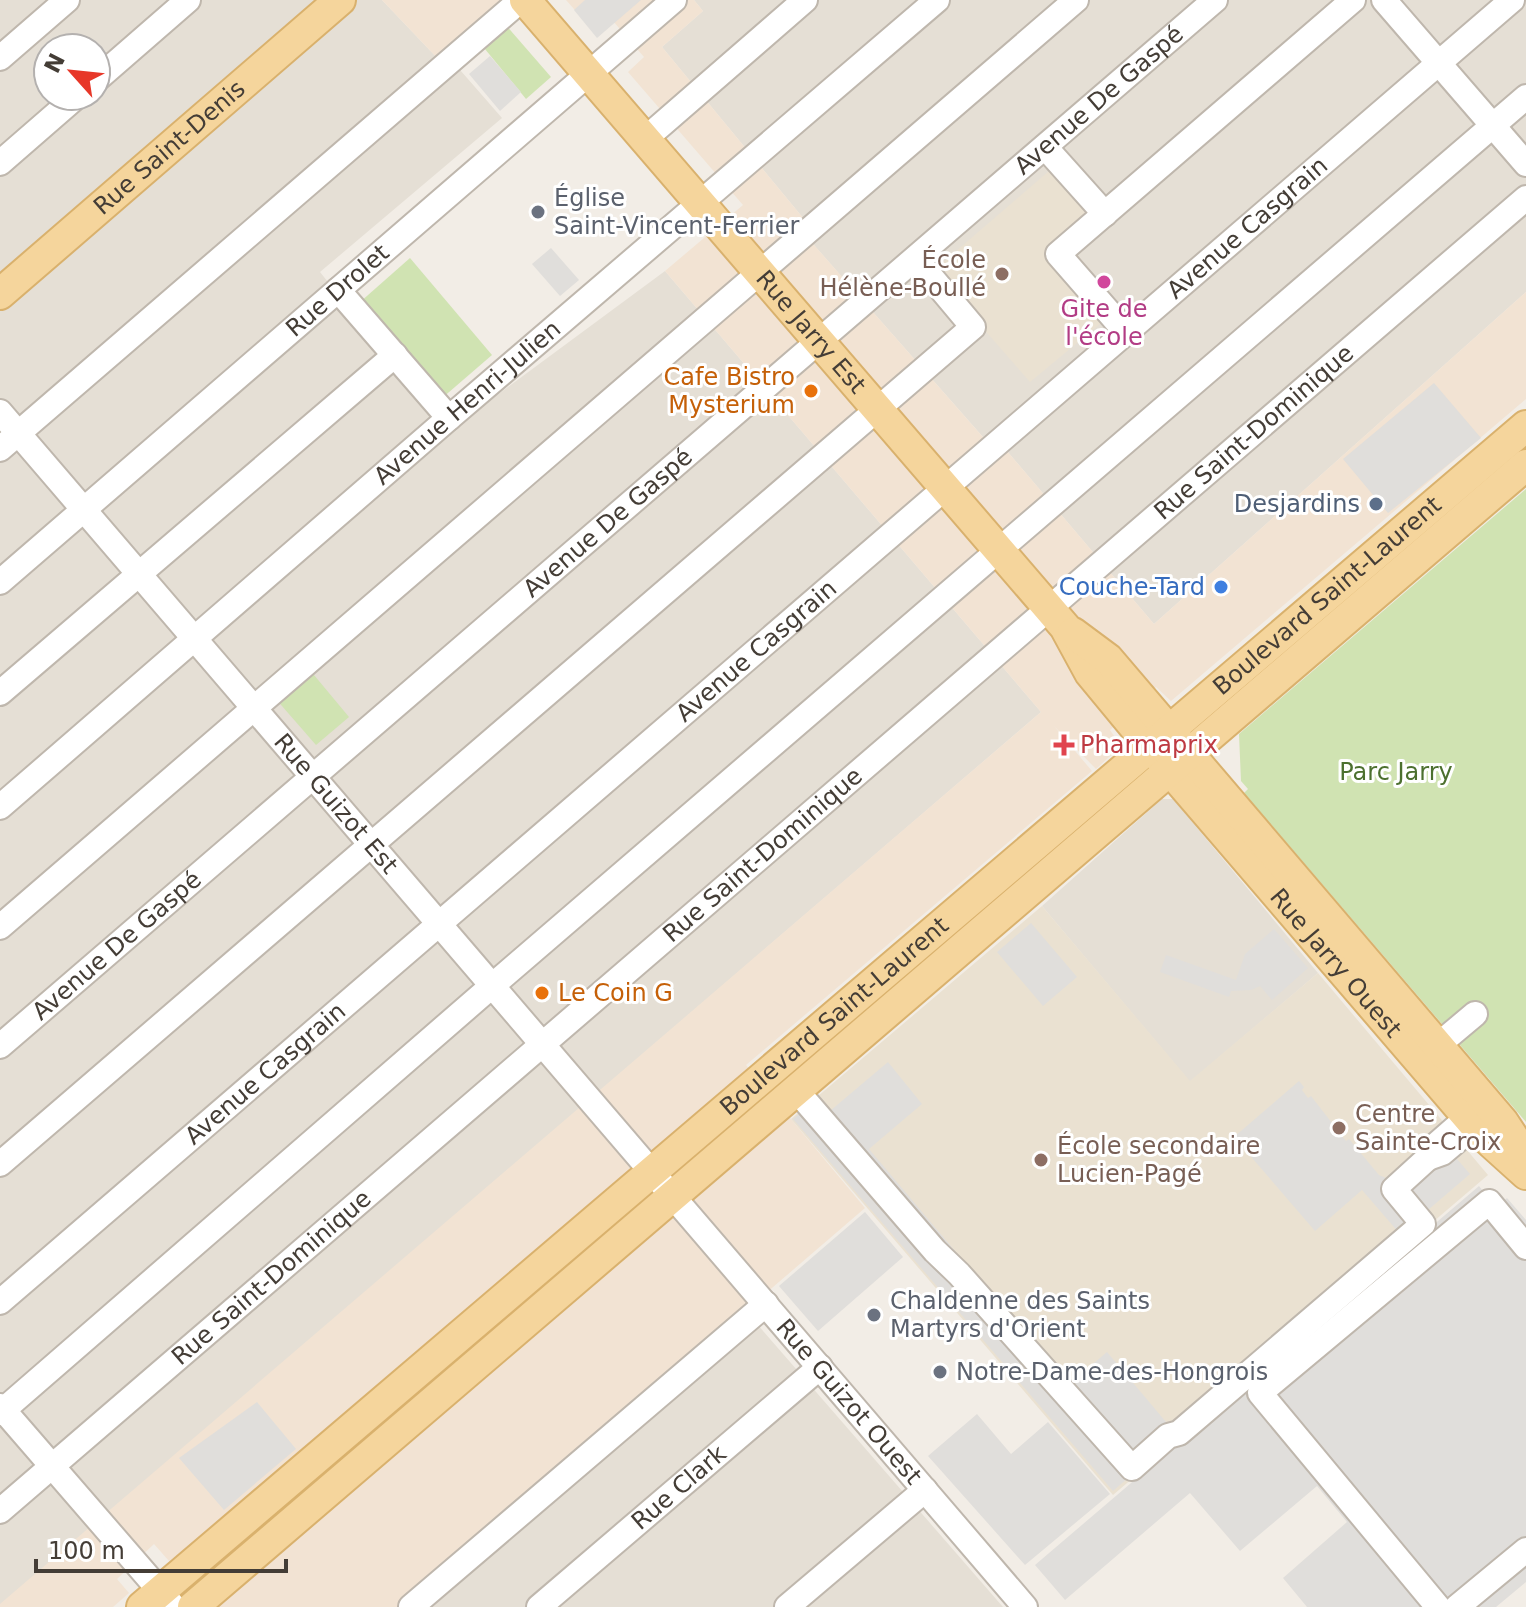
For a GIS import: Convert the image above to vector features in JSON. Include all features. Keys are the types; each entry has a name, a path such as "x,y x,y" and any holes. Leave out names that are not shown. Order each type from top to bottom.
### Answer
{"main road":[{"name":"Rue Saint-Denis","path":"0,294 340,0"},
{"name":"Rue Jarry Est","path":"523,0 1058,618 1108,659 1160,737"},
{"name":"Boulevard Saint-Laurent","path":"158,1602 653,1171 1160,737 1523,435"},
{"name":"Boulevard Saint-Laurent","path":"193,1607 1526,465"},
{"name":"Rue Jarry Ouest","path":"1160,737 1471,1121 1526,1174"},
{"name":"Rue Jarry Ouest","path":"1180,762 1438,1045 1503,1122 1526,1157"}],"street":[{"path":"0,58 67,0"},
{"path":"112,66 188,0"},
{"path":"9,441 523,0"},
{"name":"Rue Drolet","path":"0,582 674,0"},
{"path":"645,139 805,0"},
{"name":"Avenue Henri-Julien","path":"0,807 937,0"},
{"path":"0,927 1076,0"},
{"name":"Avenue De Gaspé","path":"0,1046 1215,0"},
{"path":"1126,332 1058,254 1353,0"},
{"path":"1384,0 1526,164"},
{"name":"Avenue Casgrain","path":"0,1302 1512,0"},
{"path":"158,1602 52,1467 1,1410 1526,97"},
{"path":"0,163 59,112"},
{"path":"1045,147 1105,214"},
{"name":"Rue Saint-Dominique","path":"0,1511 544,1044 1058,618 1526,198"},
{"path":"0,1164 973,327 916,259"},
{"path":"338,290 449,418"},
{"path":"0,693 395,355"},
{"name":"Rue Guizot Est","path":"0,412 9,441 83,509 140,573 674,1195"},
{"path":"1438,1045 1475,1014"},
{"path":"796,1090 935,1251 1132,1468 1168,1436 1179,1433 1423,1224 1394,1189 1428,1158 1436,1145 1471,1121"},
{"name":"Rue Guizot Ouest","path":"674,1195 1025,1607"},
{"path":"1438,1607 1260,1393 1489,1202 1526,1247"},
{"path":"411,1607 766,1304"},
{"name":"Rue Clark","path":"539,1607 820,1367"},
{"path":"787,1607 925,1490"},
{"path":"1457,1607 1485,1598 1526,1550"}],"shaded area":[{"path":"0,0 382,0 440,61 447,55 502,118 320,272 447,432 665,271 1041,712 0,1606"},
{"path":"382,0 511,0 440,61"},
{"path":"566,0 694,0 703,11 662,47 813,230 807,237 989,444 996,438 1154,624 1526,292 1526,399 1171,701 1156,687 1110,730 1121,746 1096,769 1054,726 1092,771 746,1065 865,1208 401,1607 219,1607 176,1556 169,1561 154,1544 117,1579 129,1593 113,1607 0,1607 1041,712 665,271 743,205 628,72 644,57 613,21 597,35"},
{"path":"585,0 641,0 597,38 574,10"},
{"path":"694,0 1526,0 1526,292 1154,624 996,438 990,445 806,236 813,230 662,47 703,11"},
{"path":"490,56 521,92 500,111 469,74"},
{"name":"École Hélène-Boullé","path":"1056,165 1099,212 1051,254 1106,319 1030,382 933,271"},
{"path":"551,248 579,280 560,296 532,264"},
{"path":"1434,383 1481,438 1388,513 1343,459"},
{"path":"1162,799 1173,799 1318,973 1190,1082 1042,906"},
{"name":"École secondaire Lucien-Pagé","path":"1042,906 1190,1081 1318,973 1488,1175 1113,1495 791,1119"},
{"path":"1031,923 1077,977 1043,1006 997,952"},
{"path":"1274,929 1308,968 1272,1000 1260,986 1251,990 1231,991 1229,997 1160,972 1166,955 1236,980 1245,954"},
{"path":"888,1062 922,1104 869,1149 1068,1385 1107,1352 1177,1435 1113,1491 793,1119 819,1098 830,1111"},
{"path":"1299,1081 1308,1098 1311,1096 1346,1141 1349,1139 1379,1175 1386,1178 1450,1151 1470,1174 1400,1234 1362,1190 1315,1231 1234,1137"},
{"path":"1479,1186 1496,1207 1507,1198 1526,1220 1526,1582 1496,1607 1307,1607 1283,1578 1347,1522 1317,1486 1240,1551 1190,1493 1065,1600 1035,1565"},
{"path":"865,1212 903,1257 818,1331 779,1286"},
{"path":"757,1324 1003,1607 423,1607"},
{"path":"257,1402 296,1449 224,1510 179,1458"},
{"path":"977,1414 1011,1454 1048,1422 1110,1494 1025,1565 928,1456"}],"green space":[{"path":"504,23 551,77 526,99 480,43"},
{"path":"410,258 492,355 441,399 359,303"},
{"name":"Parc Jarry","path":"1526,489 1526,1122 1244,793 1248,789 1241,781 1239,734"},
{"path":"309,669 349,717 316,745 275,698"},
{"path":"984,906 987,909 686,1166 683,1162"},
{"path":"640,1199 643,1202 305,1492 302,1488"}],"place":[{"name":"Église Saint-Vincent-Ferrier","path":"538,212"},
{"name":"École Hélène-Boullé","path":"1002,274"},
{"name":"Gite de l'école","path":"1104,282"},
{"name":"Cafe Bistro Mysterium","path":"811,391"},
{"name":"Desjardins","path":"1376,504"},
{"name":"Couche-Tard","path":"1221,587"},
{"name":"Pharmaprix","path":"1064,745"},
{"name":"Le Coin G","path":"542,993"},
{"name":"Centre Sainte-Croix","path":"1339,1128"},
{"name":"École secondaire Lucien-Pagé","path":"1041,1160"},
{"name":"Chaldenne des Saints Martyrs d'Orient","path":"874,1315"},
{"name":"Notre-Dame-des-Hongrois","path":"940,1372"}]}
